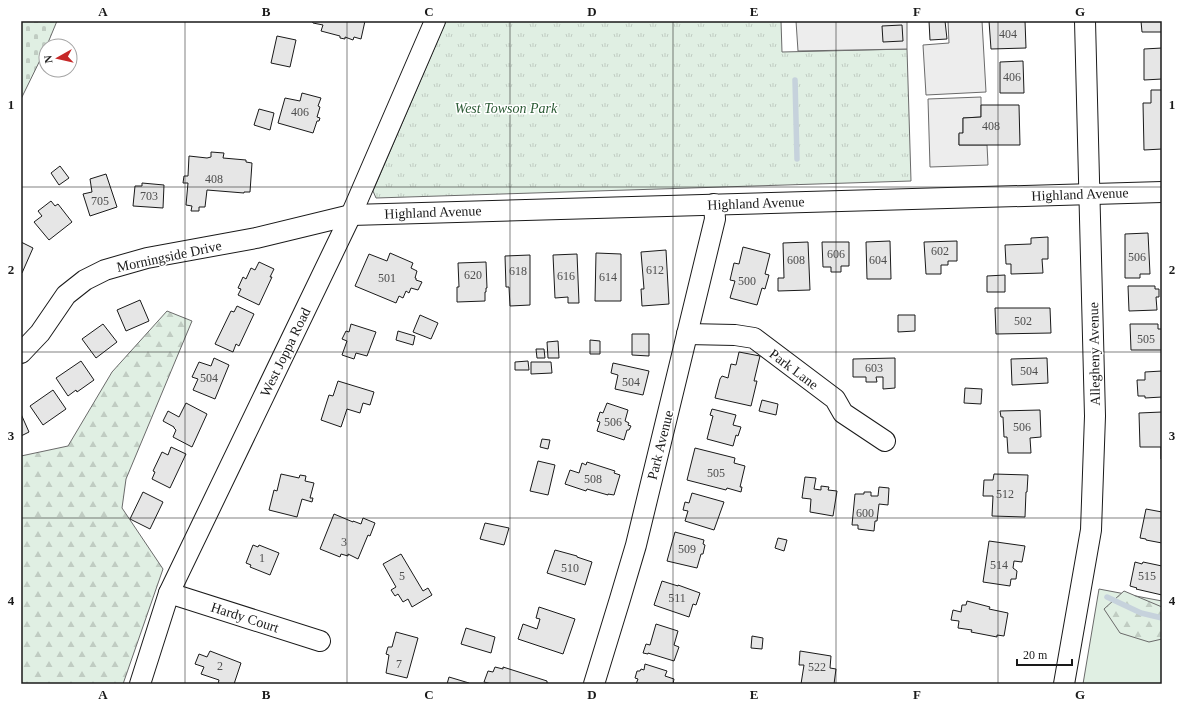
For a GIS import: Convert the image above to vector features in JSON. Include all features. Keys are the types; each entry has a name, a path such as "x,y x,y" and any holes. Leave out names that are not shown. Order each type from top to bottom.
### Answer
{"street":[{"name":"West Joppa Road","path":"140,684 169,593 351,215 435,21"},
{"name":"Allegheny Avenue","path":"1064,684 1092,530 1093,504 1095,416 1084,21"},
{"name":"Highland Avenue","path":"351,215 1162,192"},
{"name":"Park Avenue","path":"594,684 636,545 715,219 714,204"},
{"name":"Morningside Drive","path":"21,353 40,333 66,295 85,280 105,270 147,258 256,238 351,215"},
{"name":"Park Lane","path":"687,334 735,335 754,338 835,399 842,413 885,441"},
{"name":"Hardy Court","path":"169,593 320,641"}],"green space":[{"path":"21,21 57,21 50,38 38,38 38,64 21,99"},
{"name":"West Towson Park","path":"446,21 781,21 782,52 907,49 911,181 376,198 373,191"},
{"path":"167,311 192,321 126,479 122,508 163,569 123,684 21,684 21,456 68,446 112,372"},
{"path":"1099,589 1162,601 1162,684 1083,684"},
{"path":"1124,591 1162,607 1162,639 1149,642 1120,633 1104,609"}],"shaded area":[{"path":"796,21 907,21 907,49 798,51"},
{"path":"948,21 982,21 986,92 926,95 923,45 949,43"},
{"path":"981,97 981,117 963,118 963,133 959,134 959,145 987,145 988,165 930,167 928,99"}],"building":[{"path":"312,21 365,21 361,39 354,37 353,40 345,37 345,39 340,38 340,36 321,31 323,25 313,23"},
{"path":"929,21 945,21 947,39 930,40"},
{"path":"989,21 1025,21 1026,48 991,49"},
{"path":"1141,21 1162,21 1162,32 1142,32"},
{"path":"902,25 903,41 883,42 882,26"},
{"path":"277,36 296,40 290,67 271,63"},
{"path":"1162,48 1162,79 1144,80 1144,49"},
{"path":"1023,61 1024,93 1000,93 1000,62"},
{"path":"1151,90 1162,90 1162,149 1144,150 1143,103 1151,103"},
{"path":"302,93 321,98 318,106 320,107 317,117 320,118 319,121 317,121 313,133 278,123 285,98 300,101"},
{"path":"981,105 1019,105 1020,145 959,145 959,133 963,133 963,118 981,117"},
{"path":"259,109 274,113 270,130 254,125"},
{"path":"211,152 224,153 223,158 246,160 246,162 252,163 250,192 244,193 207,190 205,207 199,207 199,211 191,211 192,206 186,205 188,183 183,183 184,176 188,176 189,156 207,158 211,157"},
{"path":"60,166 69,178 59,185 51,173"},
{"path":"106,174 117,207 90,216 83,194 92,192 90,179"},
{"path":"142,183 164,185 163,208 133,206 135,186 142,186"},
{"path":"51,201 55,206 58,204 72,222 49,240 34,222 42,216 38,211"},
{"path":"1148,233 1150,274 1140,274 1140,278 1125,278 1125,234"},
{"path":"1048,237 1048,259 1042,259 1043,273 1011,274 1011,264 1006,264 1005,245 1031,244 1031,238"},
{"path":"890,241 891,279 867,279 866,242"},
{"path":"957,241 957,261 948,261 948,265 941,265 941,274 926,274 924,242"},
{"path":"21,242 33,248 22,273 21,273"},
{"path":"808,242 810,290 778,291 778,278 784,278 783,243"},
{"path":"822,242 849,242 849,266 841,266 841,272 831,272 831,267 823,267"},
{"path":"743,247 770,254 765,274 769,275 765,289 762,288 757,305 730,298 735,281 730,280 734,263 739,264"},
{"path":"666,250 669,304 642,306 641,289 644,289 641,252"},
{"path":"390,253 413,263 411,268 417,271 415,278 416,280 422,282 418,290 411,288 409,293 406,291 403,298 399,296 396,303 355,286 369,254 387,261"},
{"path":"596,253 621,254 621,301 595,301"},
{"path":"577,254 579,303 568,303 568,297 555,298 553,255"},
{"path":"530,255 530,305 510,306 509,287 506,287 505,256"},
{"path":"259,262 274,269 270,277 272,277 259,305 238,295 241,289 238,288 243,277 246,279 251,268 255,270"},
{"path":"486,262 487,288 485,292 485,301 457,302 457,287 459,287 458,263"},
{"path":"1005,275 1005,292 987,292 987,276"},
{"path":"1128,286 1155,286 1155,289 1159,289 1159,297 1156,297 1157,310 1129,311"},
{"path":"140,300 149,321 126,331 117,310"},
{"path":"237,306 254,314 239,346 236,344 233,352 215,344 231,311 234,312"},
{"path":"995,308 1050,308 1051,333 996,334"},
{"path":"420,315 438,323 431,339 413,332"},
{"path":"898,315 915,315 915,331 898,332"},
{"path":"103,324 117,342 96,358 82,339"},
{"path":"351,324 376,332 367,356 356,353 354,359 342,355 347,341 342,339 346,331 349,332"},
{"path":"1130,324 1158,324 1158,329 1162,329 1162,350 1131,350"},
{"path":"398,331 415,336 413,345 396,340"},
{"path":"632,334 649,334 649,356 632,355"},
{"path":"590,340 600,341 600,354 590,354"},
{"path":"558,341 559,358 548,358 547,342"},
{"path":"536,349 544,349 545,358 537,358"},
{"path":"739,352 760,356 754,381 757,381 751,406 715,398 720,379 722,376 728,378 731,364 736,365"},
{"path":"214,358 229,365 215,399 193,390 198,379 192,377 199,362 211,366"},
{"path":"895,358 895,388 883,389 883,377 876,377 877,382 866,382 866,377 853,377 853,359"},
{"path":"1047,358 1048,383 1012,385 1011,359"},
{"path":"81,361 94,380 77,392 76,390 68,396 56,378"},
{"path":"528,361 529,370 515,370 515,362"},
{"path":"531,362 551,362 552,373 531,374"},
{"path":"613,363 649,371 643,395 615,389 618,375 611,373"},
{"path":"1162,371 1162,397 1145,398 1145,396 1138,396 1137,380 1145,380 1145,372"},
{"path":"338,381 374,392 370,405 363,403 360,413 347,409 341,427 321,420 329,395 333,396"},
{"path":"965,388 982,389 981,404 964,403"},
{"path":"53,390 66,409 43,425 30,406"},
{"path":"762,400 778,404 776,415 759,411"},
{"path":"186,403 207,414 192,447 173,437 176,430 174,427 163,421 168,411 179,417"},
{"path":"607,403 628,410 625,421 631,426 629,430 627,430 624,440 597,431 600,422 597,421 600,412 603,413"},
{"path":"712,409 736,415 733,425 741,427 738,436 736,435 733,446 707,439 713,416 710,415"},
{"path":"1040,410 1041,437 1030,438 1031,453 1008,453 1007,437 1004,437 1003,417 1001,417 1000,411"},
{"path":"1162,412 1161,459 1161,447 1140,447 1139,413"},
{"path":"21,414 29,432 21,436"},
{"path":"542,439 550,440 548,449 540,447"},
{"path":"171,447 186,454 170,488 152,479 155,472 153,471 162,452 168,455"},
{"path":"695,448 735,458 734,463 745,466 740,487 742,487 741,492 727,488 726,490 687,480"},
{"path":"538,461 555,465 548,495 530,491"},
{"path":"587,462 615,471 614,473 620,475 614,495 608,495 587,489 586,491 565,484 570,470 579,473 582,463 586,465"},
{"path":"281,474 299,478 300,475 306,476 305,481 314,483 310,498 313,498 312,502 302,499 297,517 269,510 274,490 277,491"},
{"path":"994,474 1028,475 1025,517 992,516 993,496 983,496 984,480 993,480"},
{"path":"805,477 816,478 814,489 821,490 821,486 829,487 828,490 837,491 833,516 810,512 811,499 802,498"},
{"path":"879,487 889,488 888,505 879,504 874,531 858,529 858,525 852,525 855,494 871,492 871,496 878,496"},
{"path":"143,492 163,502 150,529 130,519"},
{"path":"692,493 724,502 714,530 685,521 688,511 683,510 685,502 689,503"},
{"path":"1146,509 1162,512 1162,543 1140,538"},
{"path":"334,514 361,524 363,518 375,523 370,536 368,535 358,559 348,554 348,556 341,554 340,557 320,549"},
{"path":"485,523 509,528 504,545 480,539"},
{"path":"675,532 704,540 703,544 705,545 703,554 701,554 697,568 667,561"},
{"path":"778,538 787,540 784,551 775,548"},
{"path":"989,541 1025,546 1022,562 1014,561 1013,568 1017,571 1016,579 1011,579 1010,586 983,582"},
{"path":"253,545 258,547 259,545 279,553 270,575 250,567 251,565 246,563"},
{"path":"555,550 592,562 585,585 547,573"},
{"path":"401,554 423,591 428,588 432,595 412,607 408,599 403,602 398,594 395,596 391,590 396,587 383,564"},
{"path":"1135,562 1162,566 1162,595 1136,589 1137,588 1130,586"},
{"path":"662,581 700,593 696,605 693,604 689,617 654,605"},
{"path":"967,601 990,607 989,609 1008,613 1004,636 997,635 997,637 958,628 959,621 951,620 953,610 961,612 962,605 966,605"},
{"path":"539,607 575,619 563,654 518,639 523,624 537,629 540,619 536,618"},
{"path":"656,624 678,631 674,645 679,647 674,661 648,653 643,653 646,644 650,645"},
{"path":"466,628 495,637 491,653 461,644"},
{"path":"396,632 418,638 407,678 386,673 389,655 386,654 388,647 392,647"},
{"path":"752,636 763,638 762,649 751,648"},
{"path":"210,651 241,663 234,684 218,684 219,680 201,674 204,667 195,664 199,654 207,657"},
{"path":"800,651 831,656 830,668 836,669 834,684 801,684 804,665 799,665"},
{"path":"645,664 667,671 665,676 674,679 673,684 636,684 638,679 635,678 637,671 640,671 641,669 644,670"},
{"path":"495,667 503,669 503,667 547,681 547,683 551,684 492,684 484,682 488,671 493,672"},
{"path":"449,677 469,683 469,684 447,684"}],"waterway":[{"path":"795,80 797,159"},
{"path":"1107,597 1141,613 1162,618"}]}
